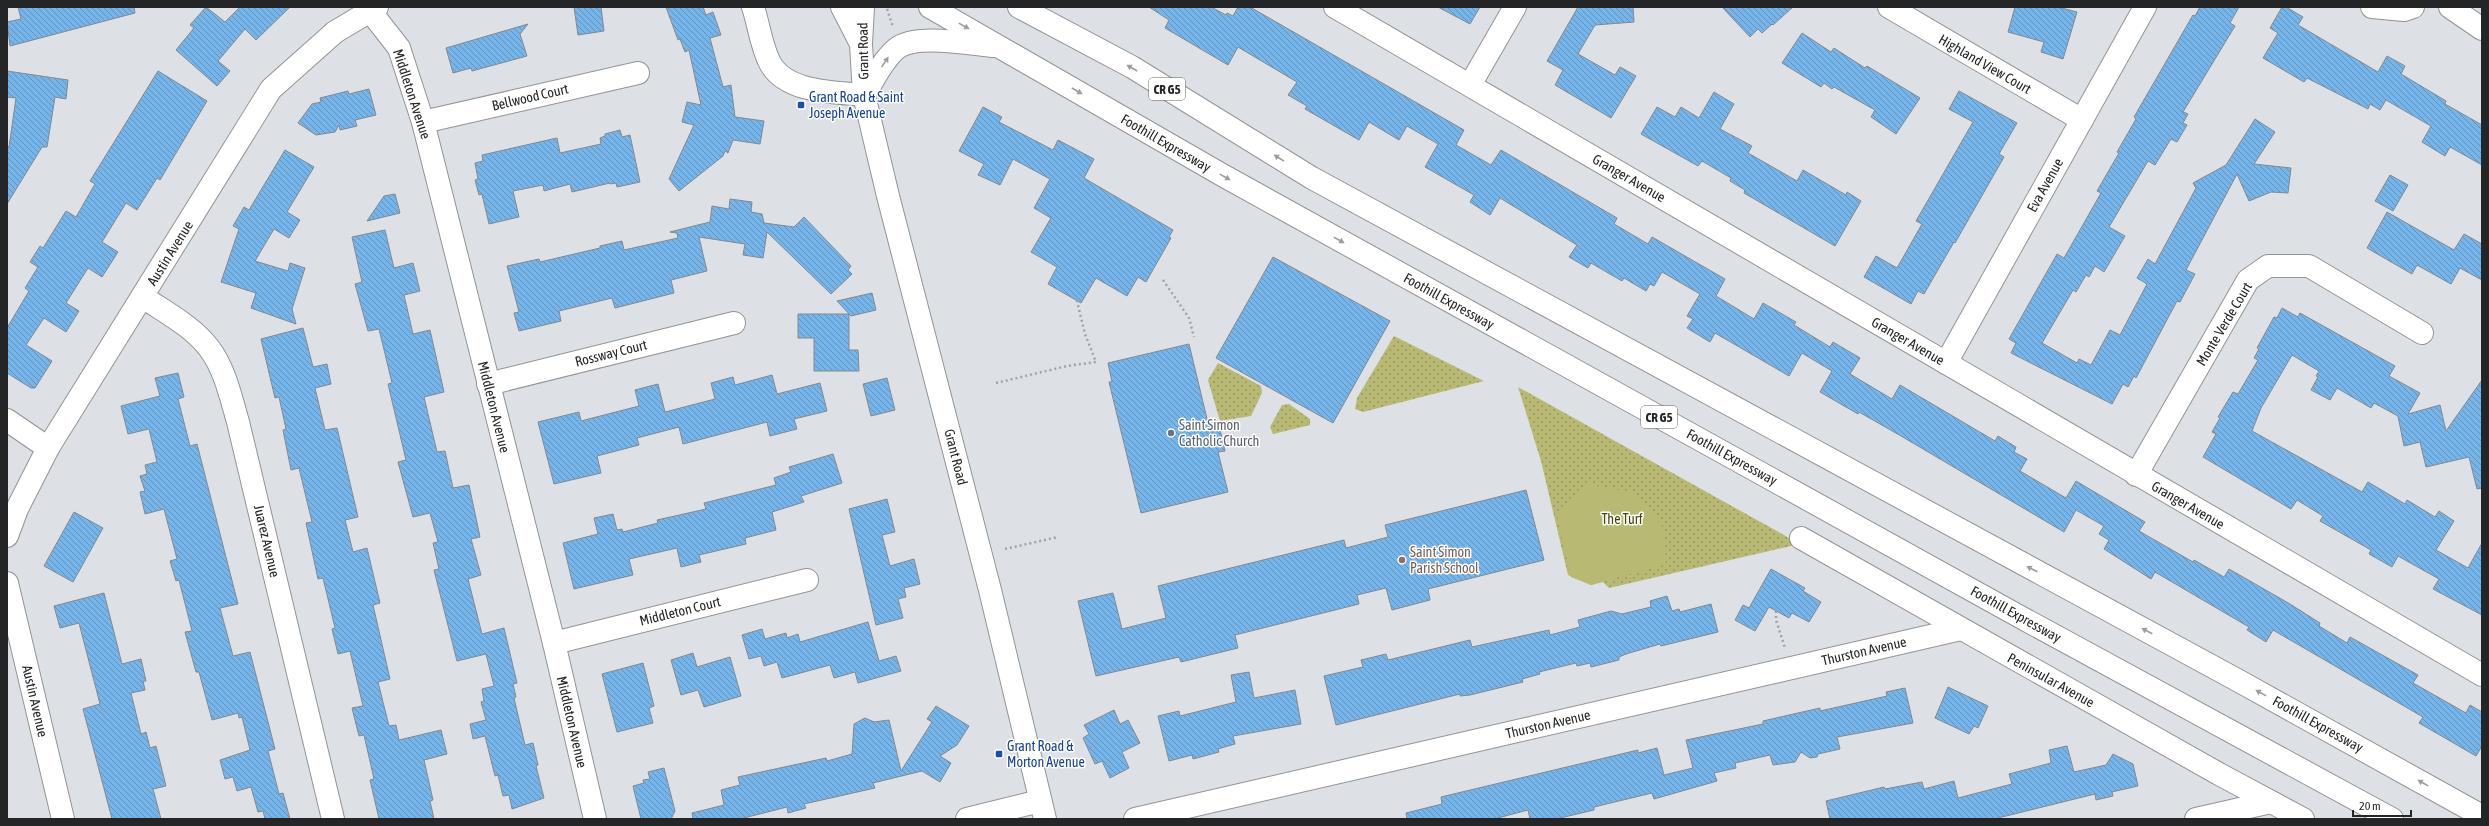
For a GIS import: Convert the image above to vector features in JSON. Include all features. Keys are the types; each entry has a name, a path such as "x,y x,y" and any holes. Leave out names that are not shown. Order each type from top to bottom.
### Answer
{"main road":[{"name":"Grant Road","path":"753,7 767,55 775,71 790,82 808,87 864,95"},
{"path":"842,7 861,44"},
{"name":"Foothill Expressway","path":"930,7 1224,176 2017,615 2392,819"},
{"name":"Foothill Expressway","path":"1019,7 1132,67 1312,178 2239,681 2482,816"},
{"name":"Granger Avenue","path":"1335,7 2136,475 2482,675"},
{"path":"1470,86 1515,7"},
{"name":"Highland View Court","path":"1889,7 2082,120"},
{"name":"Eva Avenue","path":"1946,363 2145,7"},
{"path":"2372,7 2404,10 2413,7"},
{"path":"2450,7 2482,29"},
{"name":"Middleton Avenue","path":"371,8 399,48 423,122 554,643 595,819"},
{"name":"Austin Avenue","path":"7,536 17,509 48,448 271,89 335,32 371,8"},
{"name":"Grant Road","path":"880,8 861,44 864,95 888,196 990,590 1042,810"},
{"path":"864,95 887,59 900,47 918,41 941,41 1001,47"},
{"name":"Bellwood Court","path":"423,122 638,73"},
{"name":"Monte Verde Court","path":"2136,475 2248,280 2268,266 2309,266 2422,333"},
{"name":"Juarez Avenue","path":"143,297 195,333 209,348 224,378 238,422 333,819"},
{"name":"Rossway Court","path":"488,384 734,323"},
{"path":"7,420 48,448"},
{"name":"Peninsular Avenue","path":"1801,538 1961,629 2303,819"},
{"name":"Middleton Court","path":"554,643 807,580"},
{"name":"Austin Avenue","path":"7,583 63,819"},
{"name":"Thurston Avenue","path":"1135,819 1961,629"},
{"path":"2196,819 2271,802"},
{"path":"967,819 1042,810"}],"path":[{"path":"880,8 894,30"},
{"path":"1164,280 1189,318 1194,337"},
{"path":"996,383 1067,366 1096,362 1085,334 1077,301"},
{"path":"1005,549 1058,536"},
{"path":"1776,611 1776,620 1792,667"}],"green space":[{"path":"1394,336 1484,381 1363,412 1355,409 1357,398"},
{"path":"1218,363 1261,386 1262,393 1251,416 1220,421 1208,380"},
{"name":"The Turf","path":"1518,387 1800,544 1609,588 1603,582 1591,585 1568,575 1541,461"},
{"path":"1289,404 1310,419 1310,425 1273,434 1270,427 1282,405"},
{"path":"1585,484 1636,493 1665,530 1666,564 1591,585 1571,577 1557,515"}],"building":[{"path":"18,7 134,7 135,13 10,46 7,22 21,19"},
{"path":"206,7 225,22 240,7 290,7 256,40 245,29 218,61 230,71 217,86 176,50 194,28 190,25"},
{"path":"574,7 601,7 604,31 578,35"},
{"path":"666,7 703,7 706,15 713,12 721,35 710,38 723,87 731,85 735,117 764,121 760,144 733,140 728,153 725,151 723,156 679,191 669,179 694,125 682,122 687,102 701,105 689,50 685,52 680,39 678,40"},
{"path":"1149,7 1211,7 1226,15 1227,13 1233,16 1238,7 1250,7 1464,130 1456,145 1491,165 1501,150 1617,218 1614,224 1648,244 1652,237 1725,279 1716,296 1754,319 1763,303 1796,322 1794,325 1830,347 1833,342 1860,358 1850,374 1892,399 1900,385 1995,441 1998,436 2016,447 2014,452 2027,459 2020,471 2066,498 2076,481 2145,522 2139,531 2193,562 2194,560 2224,577 2229,569 2290,604 2320,623 2319,626 2347,643 2350,637 2418,675 2413,683 2466,713 2470,705 2482,712 2482,746 2476,756 2419,723 2423,717 2273,630 2266,642 2247,630 2249,627 2155,572 2151,579 2104,549 2109,540 2099,534 2104,526 2076,510 2064,532 1901,436 1859,412 1858,414 1820,392 1832,371 1802,353 1789,376 1715,333 1710,342 1687,328 1693,319 1687,316 1700,294 1662,272 1654,286 1650,284 1646,291 1624,278 1622,281 1591,263 1588,268 1569,257 1577,245 1500,198 1490,215 1470,202 1474,195 1425,167 1438,144 1407,126 1399,140 1369,122 1359,140 1305,109 1307,106 1288,95 1297,82 1238,47 1228,65 1165,28 1169,20"},
{"path":"1438,7 1480,7 1470,24"},
{"path":"1578,7 1633,7 1634,22 1595,25 1578,54 1615,75 1620,67 1636,76 1611,118 1555,85 1563,70 1547,61"},
{"path":"1722,7 1793,7 1762,33 1758,29 1750,37"},
{"path":"2015,7 2058,7 2077,12 2063,59 2041,52 2044,42 2008,32"},
{"path":"2200,7 2239,7 2230,23 2235,26 2183,112 2188,114 2183,123 2187,125 2177,142 2171,139 2155,165 2148,161 2109,227 2125,236 2104,272 2095,266 2089,277 2086,275 2076,292 2073,290 2042,343 2077,363 2079,359 2091,365 2110,330 2120,335 2147,284 2137,278 2148,259 2155,264 2196,188 2193,183 2226,165 2255,119 2275,132 2254,164 2291,168 2288,193 2271,192 2249,201 2237,174 2186,270 2195,274 2180,302 2177,301 2136,378 2134,376 2128,387 2123,384 2112,404 2011,353 2016,343 2009,339 2057,254 2064,258 2101,193 2097,191 2119,153 2117,152 2136,119 2134,117 2193,15 2195,16"},
{"path":"2282,7 2286,7 2303,17 2298,25 2378,72 2387,56 2405,66 2401,74 2446,101 2445,104 2482,125 2482,165 2450,147 2445,156 2422,142 2431,126 2386,100 2380,110 2370,104 2368,109 2307,78 2304,82 2263,58 2278,33 2270,28"},
{"path":"528,24 520,34 527,56 472,71 471,68 453,73 446,48"},
{"path":"1802,33 1831,52 1834,48 1865,68 1867,66 1920,98 1896,134 1871,117 1875,110 1834,87 1832,89 1824,83 1821,87 1782,63"},
{"path":"7,71 68,80 66,99 55,97 47,147 42,147 7,204 7,145 9,147 16,98 7,97"},
{"path":"158,71 207,101 160,180 157,178 137,210 126,203 102,242 118,252 102,277 88,268 66,303 79,311 66,332 44,318 26,345 52,361 35,388 31,388 7,373 7,328 29,291 25,288 38,267 30,262 40,246 43,248 66,211 76,217 95,184 90,181"},
{"path":"369,89 376,115 355,120 357,126 340,130 339,125 335,132 316,135 298,123 312,104 321,102 320,98 348,91 349,94"},
{"path":"1959,91 2017,123 1999,154 2004,157 1955,243 1954,242 1924,294 1918,291 1911,304 1864,277 1876,256 1897,268 1922,224 1916,221 1973,122 1949,109"},
{"path":"1714,92 1734,104 1720,129 1752,146 1748,153 1797,181 1803,170 1846,195 1847,192 1861,201 1835,246 1744,193 1745,190 1730,181 1731,178 1702,161 1698,166 1641,134 1657,107 1675,117 1681,107 1699,118"},
{"path":"983,107 1002,117 999,122 1053,150 1058,140 1094,159 1084,178 1173,230 1169,237 1171,238 1146,282 1138,277 1127,296 1096,278 1081,303 1048,284 1057,267 1031,252 1051,218 1034,208 1050,179 1013,159 1000,185 978,175 984,164 959,151"},
{"path":"620,130 622,137 630,135 640,182 617,187 616,183 610,183 572,192 570,184 544,191 543,185 513,191 519,217 489,224 482,194 479,195 475,180 478,179 475,163 483,161 482,155 557,138 560,153 601,144 600,138 605,136 605,134"},
{"path":"285,150 314,167 287,212 300,220 289,238 274,229 255,261 288,271 290,263 305,268 292,309 296,324 251,308 256,293 221,282 239,229 233,226 244,207 249,210"},
{"path":"2390,175 2408,185 2393,211 2375,201"},
{"path":"395,194 400,213 367,221 384,196"},
{"path":"730,199 752,202 751,212 762,214 764,223 794,227 804,217 851,266 848,270 852,274 831,294 767,232 763,258 743,255 745,244 699,237 707,271 671,280 674,293 615,308 612,298 559,311 561,321 519,331 514,313 519,312 507,266 539,259 540,262 600,248 600,246 622,241 624,250 678,238 677,233 670,232 710,222 712,206 729,209"},
{"path":"2387,212 2454,250 2464,234 2482,244 2482,280 2460,268 2451,284 2417,265 2412,274 2367,248"},
{"path":"385,230 394,268 413,263 420,291 404,295 413,334 430,330 444,392 424,397 437,452 445,451 453,488 469,485 480,537 471,539 481,575 468,579 482,634 504,628 517,683 513,684 516,697 514,698 525,745 533,743 538,765 536,766 544,798 512,809 509,795 503,796 498,775 495,776 485,736 473,739 470,724 486,720 481,702 484,701 482,689 494,686 486,654 457,661 434,570 439,569 433,543 438,542 430,513 413,517 398,462 406,460 388,384 392,383 379,329 368,331 355,284 362,282 352,237"},
{"path":"1273,257 1390,321 1333,423 1216,358"},
{"path":"872,293 876,310 851,316 837,301"},
{"path":"2282,308 2298,317 2300,313 2395,366 2389,376 2420,393 2408,414 2440,405 2446,431 2482,380 2482,488 2477,489 2469,457 2426,467 2420,442 2404,446 2398,416 2374,403 2371,408 2337,388 2330,400 2311,390 2318,377 2316,376 2319,371 2292,355 2261,408 2252,431 2362,492 2368,482 2405,504 2407,500 2435,517 2439,511 2454,521 2436,550 2468,568 2482,543 2482,615 2433,589 2439,579 2398,556 2392,567 2369,554 2371,550 2320,521 2323,516 2297,500 2291,509 2203,457 2216,434 2212,432 2220,418 2218,417 2233,392 2238,394 2258,360 2254,358 2259,349 2257,348 2274,317 2277,318"},
{"path":"798,314 849,314 849,350 858,350 859,371 814,371 814,338 798,338"},
{"path":"303,328 313,367 327,364 331,384 315,388 325,430 337,428 358,517 345,520 353,552 367,548 380,603 373,605 390,679 378,682 389,726 396,725 399,740 441,730 447,754 424,760 433,800 430,801 434,819 379,819 370,780 374,779 364,735 359,736 352,708 363,706 350,651 338,654 332,629 335,628 323,578 318,579 306,523 312,522 299,468 291,470 283,430 286,429 279,397 275,398 261,339"},
{"name":"Saint Simon Catholic Church","path":"1189,344 1209,427 1219,425 1225,451 1218,452 1228,492 1141,513 1109,382 1112,382 1108,363"},
{"path":"178,373 184,397 178,399 190,446 197,444 238,604 220,608 233,656 250,652 275,749 268,751 279,794 283,793 290,819 265,819 263,811 258,812 251,787 237,791 233,777 225,779 220,760 250,750 242,717 239,718 238,713 212,720 199,672 196,672 185,632 192,631 179,580 176,581 170,561 177,559 164,509 145,514 140,492 145,491 140,476 147,474 145,465 157,462 149,429 128,434 121,406 160,396 155,378"},
{"path":"772,375 777,394 820,383 827,411 794,419 797,429 770,436 767,422 683,444 679,427 637,438 639,445 597,456 601,473 554,484 538,422 579,412 581,421 639,406 635,390 658,384 665,412 715,399 711,383 733,377 735,385"},
{"path":"887,378 895,410 871,416 863,384"},
{"path":"833,454 842,483 801,496 804,502 772,512 776,530 745,538 746,544 699,555 701,562 681,567 677,548 629,559 633,575 574,589 563,543 598,534 594,518 613,514 617,530 622,529 623,532 658,523 657,520 706,509 704,503 776,485 774,478 791,472 789,467"},
{"path":"1526,490 1544,560 1428,589 1430,600 1392,610 1386,588 1357,595 1359,604 1235,635 1238,648 1181,662 1179,657 1096,676 1078,601 1113,593 1122,629 1166,618 1158,586 1344,540 1346,548 1388,537 1385,525"},
{"path":"887,499 895,532 882,535 890,566 914,559 920,584 904,588 906,597 898,599 903,618 876,625 849,509"},
{"path":"74,512 103,528 73,582 44,566"},
{"path":"1771,569 1805,588 1803,591 1821,602 1809,622 1792,613 1789,618 1769,607 1755,631 1735,620 1743,605 1749,608"},
{"path":"104,593 122,664 141,659 146,681 143,681 145,690 131,693 141,734 146,732 150,748 156,746 166,786 153,789 161,819 112,819 83,709 100,704 79,623 60,628 54,606"},
{"path":"1667,596 1672,611 1679,609 1680,612 1711,604 1718,632 1661,646 1660,644 1626,654 1619,657 1619,660 1591,667 1590,663 1577,666 1576,663 1539,672 1540,674 1522,679 1523,682 1470,695 1460,696 1460,694 1336,725 1324,676 1363,667 1361,660 1386,654 1388,660 1470,640 1472,647 1549,630 1550,635 1580,627 1578,620 1611,611 1622,614 1651,607 1650,601"},
{"path":"868,622 879,661 896,656 901,671 858,683 855,672 834,678 830,665 782,678 777,662 764,666 761,656 749,659 742,635 762,629 765,639 786,633 787,638 798,634 800,642"},
{"path":"693,653 697,667 730,657 741,696 704,707 698,690 681,695 671,660"},
{"path":"643,663 654,706 649,708 653,723 617,732 602,674"},
{"path":"1249,672 1254,698 1295,690 1301,724 1233,736 1235,744 1218,749 1219,752 1193,759 1192,755 1169,761 1158,716 1179,711 1180,716 1236,702 1231,675"},
{"path":"1948,687 1988,706 1978,728 1974,726 1969,734 1935,718"},
{"path":"1905,688 1913,723 1837,737 1840,749 1818,754 1817,757 1810,758 1801,752 1795,762 1773,765 1770,755 1735,763 1736,768 1714,773 1717,781 1654,799 1652,793 1594,807 1594,810 1556,819 1530,819 1528,810 1494,819 1407,819 1406,813 1442,804 1441,797 1638,750 1638,753 1657,748 1664,775 1693,768 1686,740 1763,724 1763,721 1820,708 1820,711 1887,696 1886,692"},
{"path":"936,706 969,726 957,745 940,756 951,763 940,782 922,771 873,783 875,788 804,804 806,808 788,813 787,807 740,819 693,819 692,813 724,805 721,790 740,785 738,777 826,758 827,761 852,754 854,724 865,718 874,722 889,720 901,771 932,722 927,719"},
{"path":"1114,710 1120,724 1128,720 1140,743 1122,752 1129,768 1110,778 1102,761 1095,764 1083,738 1089,734 1084,725"},
{"path":"2067,746 2074,772 2106,765 2113,754 2133,764 2138,786 2112,792 2113,796 2096,800 2095,794 1994,819 1830,819 1826,801 1884,787 1885,789 1922,782 1924,789 1954,781 1958,798 2012,784 2009,774 2051,763 2049,750"},
{"path":"664,768 675,811 671,819 641,819 633,786 644,783 643,780 650,779 648,772"}],"place":[{"name":"Grant Road & Saint Joseph Avenue","path":"801,105"},
{"name":"Saint Simon Catholic Church","path":"1171,433"},
{"name":"Saint Simon Parish School","path":"1402,560"},
{"name":"Grant Road & Morton Avenue","path":"999,754"}]}
